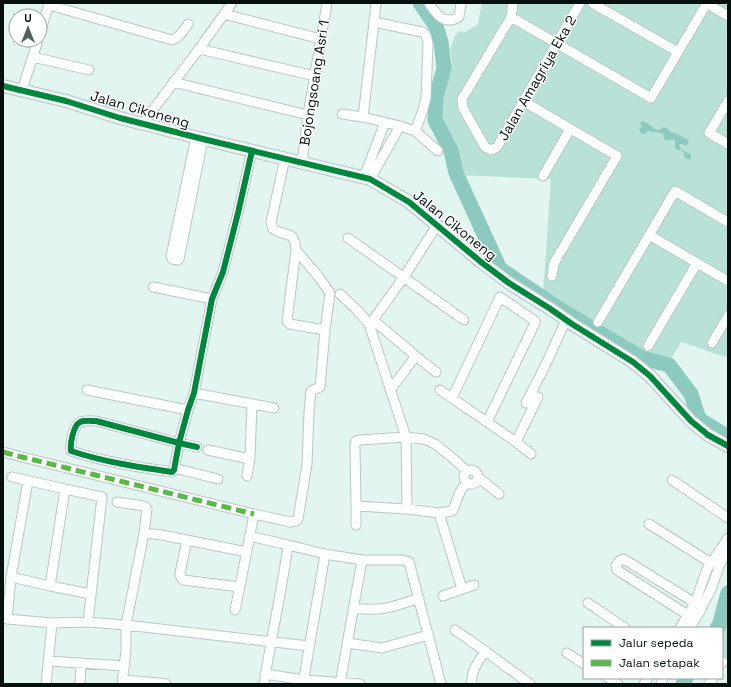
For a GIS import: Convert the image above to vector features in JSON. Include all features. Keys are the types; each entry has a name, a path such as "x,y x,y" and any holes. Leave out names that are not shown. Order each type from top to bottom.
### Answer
{"street":[{"path":"142,123 232,3"},
{"name":"Bojongsoang Asri 1","path":"302,163 308,115 327,3"},
{"path":"363,117 376,3"},
{"path":"429,3 435,13 447,20 459,17 461,3"},
{"name":"Jalan Amagriya Eka 2","path":"513,8 462,99 463,108 485,147 491,150 497,147 580,3"},
{"path":"592,3 678,52"},
{"path":"513,8 556,43 650,98 706,3 728,16"},
{"path":"49,4 172,40 175,40 188,24"},
{"path":"224,14 321,39"},
{"path":"374,22 422,32 427,36 426,98 415,131"},
{"path":"22,90 36,48"},
{"path":"199,49 315,76"},
{"path":"33,57 89,70"},
{"path":"173,82 308,115"},
{"name":"Jalan Cikoneng","path":"3,86 66,101 120,118 199,138 367,178 409,202 480,262 566,320 633,362 650,376 691,421 708,435 728,446"},
{"path":"523,101 617,156 554,263 552,276"},
{"path":"728,101 709,133 728,144"},
{"path":"342,114 385,122 415,131 438,151"},
{"path":"367,178 385,122"},
{"path":"367,178 400,126"},
{"path":"544,176 570,129"},
{"path":"199,138 179,259 172,259 171,256 199,138"},
{"path":"197,447 179,443 96,421 82,421 78,423 72,436 71,451 143,468 172,472 174,470 179,443 194,393 212,299 223,272 252,150"},
{"path":"285,158 271,222 273,229 294,238 296,250 287,321 290,324 325,330"},
{"path":"598,322 675,191 728,222"},
{"path":"371,322 404,277 437,226"},
{"path":"648,235 728,281"},
{"path":"348,238 464,320"},
{"path":"3,452 254,514 290,522 296,521 298,518 307,464 311,391 320,387 330,293 296,250"},
{"path":"648,346 697,263"},
{"path":"452,398 496,302 509,282"},
{"path":"153,287 212,299"},
{"path":"340,294 371,322 436,372"},
{"path":"487,422 535,323 500,298"},
{"path":"712,343 728,316"},
{"path":"526,403 566,320"},
{"path":"371,322 390,390 406,437 407,509"},
{"path":"390,390 416,356"},
{"path":"87,390 188,410"},
{"path":"440,390 531,454"},
{"path":"194,393 274,408"},
{"path":"516,442 538,397"},
{"path":"247,476 250,458 252,404"},
{"path":"356,525 356,441 406,437 424,439 435,444 467,471"},
{"path":"208,450 250,458"},
{"path":"174,468 218,479"},
{"path":"478,477 475,483 468,484 464,480 463,476 464,473 470,469 476,471 478,477 499,494"},
{"path":"12,477 102,497 88,622"},
{"path":"672,480 728,518"},
{"path":"28,481 5,618 52,623 88,622 126,625 309,646"},
{"path":"356,506 407,509 439,513 452,511 466,482"},
{"path":"50,586 65,489"},
{"path":"117,502 144,506 147,509 144,533 126,625 125,666 122,682 159,682 166,684"},
{"path":"439,513 462,589"},
{"path":"235,610 254,514"},
{"path":"649,524 711,563"},
{"path":"144,533 162,535 247,552"},
{"path":"249,536 325,554 362,560 407,561 410,564 441,684"},
{"path":"690,627 693,610 707,570 728,538"},
{"path":"187,540 180,573 183,580 240,587"},
{"path":"264,684 270,642 286,565 288,545"},
{"path":"681,627 711,589 720,564 728,550"},
{"path":"303,682 325,554"},
{"path":"340,683 362,560"},
{"path":"619,561 627,561 693,610 617,570 616,566 619,561"},
{"path":"12,577 92,594"},
{"path":"443,596 474,584"},
{"path":"353,608 366,610 387,609 419,598"},
{"path":"588,603 624,627"},
{"path":"46,684 52,623"},
{"path":"455,630 530,684"},
{"path":"347,643 382,648 428,636"},
{"path":"472,684 471,679 473,673 485,651"},
{"path":"567,653 583,663"},
{"path":"48,661 125,666"},
{"path":"80,684 81,664"},
{"path":"265,674 303,682 360,684"}],"shaded area":[{"path":"482,3 728,3 728,358 681,342 670,361 650,359 543,293 551,179 459,175 456,153 435,113 442,85 452,62 450,49 455,36 459,31 465,32 478,24"},
{"path":"642,121 657,130 664,127 670,132 687,139 689,142 686,146 680,144 679,146 682,150 691,155 691,160 685,158 684,153 681,150 675,148 675,140 665,140 662,133 648,131 645,134 642,134 639,130 642,127 640,123"},
{"path":"728,620 728,659 723,659 723,628"}],"waterway":[{"path":"420,3 436,26 441,42 444,68 436,97 435,120 451,151 456,173 500,269 558,308 642,358 669,365 691,394 699,419 728,437"},
{"path":"718,627 728,593"},
{"path":"683,684 686,679"}],"marked path":[{"path":"3,452 254,514"}],"cycle path":[{"path":"3,86 66,101 120,118 370,179 409,202 481,262 509,283 633,362 650,376 691,421 708,435 728,446"},
{"path":"197,447 179,443 96,421 84,421 78,424 72,435 71,451 134,466 172,472 174,470 179,443 194,393 212,299 223,272 252,151"}]}
